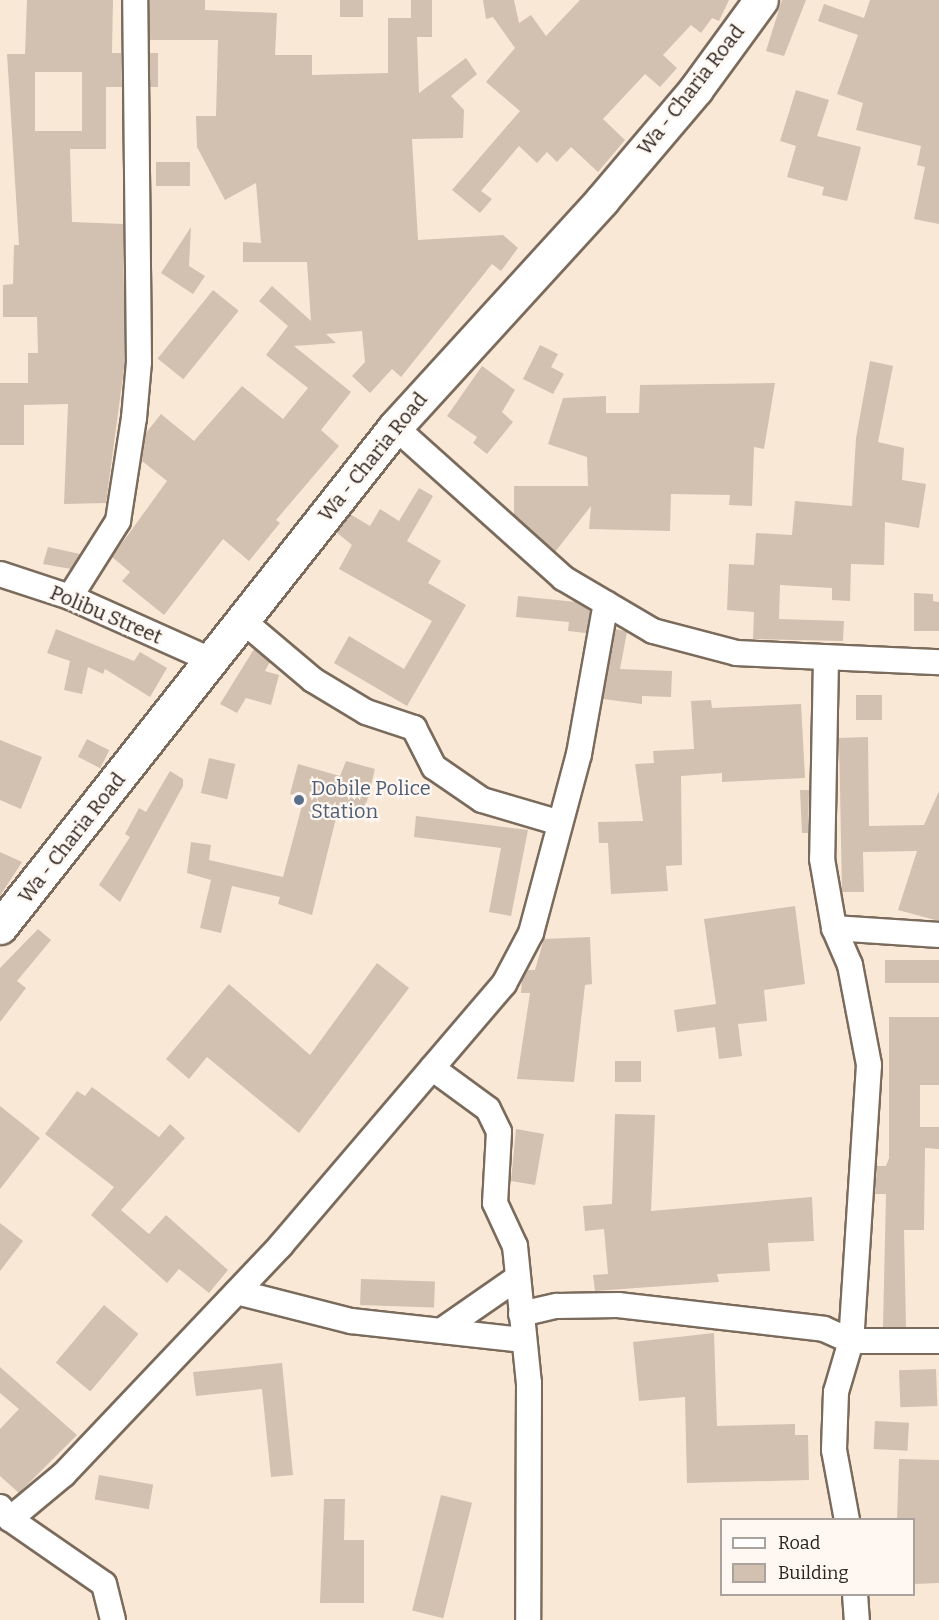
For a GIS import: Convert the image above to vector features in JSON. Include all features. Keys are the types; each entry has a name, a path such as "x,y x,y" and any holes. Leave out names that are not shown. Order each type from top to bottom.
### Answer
{"street":[{"path":"70,597 118,521 134,418 139,362 135,0"},
{"name":"Wa - Charia Road","path":"0,927 394,428 624,174 696,89 761,0"},
{"path":"394,428 563,578 653,631 737,653 826,659 939,662"},
{"name":"Polibu Street","path":"0,574 70,597 211,660"},
{"path":"113,1620 104,1584 5,1513 64,1474 237,1292 504,984 531,933 579,754 606,603"},
{"path":"242,620 313,680 366,712 414,728 434,767 482,800 560,823"},
{"path":"826,659 822,859 834,928 850,965 869,1065 851,1341 836,1392 834,1450 847,1518"},
{"path":"834,928 939,935"},
{"path":"432,1068 488,1109 499,1132 495,1203 514,1246 524,1340 528,1620"},
{"path":"445,1328 517,1278"},
{"path":"237,1292 351,1321 445,1328 524,1340"},
{"path":"521,1314 557,1306 618,1305 824,1329 851,1341 939,1341"},
{"path":"855,1596 857,1620"}],"building":[{"path":"27,0 113,0 112,53 121,53 122,87 106,87 106,149 70,149 72,222 123,224 125,361 106,503 64,504 68,404 24,405 24,445 0,445 0,383 28,383 28,353 38,353 37,317 3,317 3,285 13,284 14,245 19,245 7,54 25,54","holes":["35,72 82,72 82,131 35,131"]},
{"path":"149,0 205,0 205,10 277,13 275,55 312,55 312,75 388,73 388,18 411,18 411,0 432,0 432,37 417,37 419,93 466,58 477,74 451,96 464,110 463,138 412,139 418,240 503,235 518,248 501,271 492,264 401,377 392,369 370,393 352,376 365,362 362,331 326,334 336,343 294,346 351,392 321,430 339,446 276,520 280,523 249,561 223,539 164,615 122,581 130,572 112,557 167,481 142,461 146,433 161,414 194,441 242,386 283,419 308,388 266,355 288,326 259,301 272,286 311,321 307,262 243,262 243,242 261,243 256,183 225,200 197,147 196,116 216,116 218,40 150,40"},
{"path":"340,0 363,0 363,17 340,17"},
{"path":"483,0 514,0 519,23 531,15 546,36 580,0 729,0 719,21 712,18 701,33 691,25 663,55 677,68 660,87 645,74 603,119 625,140 598,172 571,147 557,162 547,152 537,163 519,146 481,191 492,199 480,213 452,190 520,111 486,82 515,48 493,17 486,19"},
{"path":"782,0 806,0 784,56 766,51"},
{"path":"870,0 939,0 939,224 914,219 925,167 917,165 921,146 856,130 863,103 837,94 858,35 818,21 824,4 864,18"},
{"path":"150,53 158,53 158,87 150,87"},
{"path":"796,90 829,100 817,136 861,147 847,201 822,195 824,187 787,177 796,146 780,141"},
{"path":"156,162 190,162 190,186 156,186"},
{"path":"191,227 189,266 205,276 193,294 161,273"},
{"path":"213,290 239,311 183,379 158,358"},
{"path":"540,345 558,354 551,367 564,374 553,394 523,379"},
{"path":"870,361 893,366 878,442 904,448 902,480 926,484 919,528 885,522 884,565 851,564 850,601 832,600 832,588 780,585 779,619 844,621 843,641 753,639 754,612 727,610 729,564 754,565 756,533 792,535 795,501 852,506 856,438"},
{"path":"482,366 515,390 502,412 513,422 487,454 473,443 477,437 447,416"},
{"path":"775,383 764,449 754,447 752,506 729,505 730,495 671,494 670,531 589,529 591,506 555,552 514,515 514,486 588,486 587,457 548,444 563,398 606,396 606,413 639,413 640,385"},
{"path":"419,488 433,496 407,541 441,561 428,583 466,605 407,706 334,663 349,636 404,669 432,621 339,569 352,545 336,532 350,514 370,526 380,509 399,521"},
{"path":"48,547 80,554 71,569 43,564"},
{"path":"914,593 933,594 933,601 939,602 939,631 914,631"},
{"path":"518,596 576,602 590,611 586,633 568,631 569,622 516,617"},
{"path":"56,629 134,661 140,652 167,668 150,697 105,669 103,674 88,667 82,694 64,690 70,661 47,653"},
{"path":"616,629 627,632 620,669 672,671 671,697 642,696 642,704 603,699"},
{"path":"254,649 270,662 265,671 279,675 271,705 246,698 237,713 220,704"},
{"path":"856,695 882,695 882,720 856,720"},
{"path":"711,700 712,708 801,704 805,778 722,782 722,773 681,776 682,865 666,866 668,891 611,894 608,843 599,843 598,822 643,821 635,764 654,763 653,751 694,749 691,701"},
{"path":"868,737 869,826 924,825 939,791 939,921 898,910 917,851 863,852 864,892 842,892 839,738"},
{"path":"87,739 109,750 100,768 78,757"},
{"path":"0,740 42,757 21,809 0,800"},
{"path":"209,758 235,764 227,799 201,793"},
{"path":"346,761 375,769 365,809 340,802 312,915 278,904 280,897 232,886 221,933 200,928 211,880 187,873 191,842 211,845 209,860 283,877 304,798 290,794 298,764 340,776"},
{"path":"170,771 183,779 183,786 120,902 99,885 130,837 125,834 139,808 146,812"},
{"path":"800,790 809,790 808,833 802,833"},
{"path":"416,816 528,830 511,916 489,912 501,848 414,837"},
{"path":"0,852 22,862 0,896"},
{"path":"795,906 805,984 764,990 767,1021 738,1024 742,1056 719,1059 715,1027 677,1032 674,1010 716,1004 704,919"},
{"path":"38,929 51,940 17,981 26,988 0,1022 0,968"},
{"path":"590,937 592,984 585,985 574,1082 517,1079 530,993 521,993 522,980 528,970 535,970 544,939"},
{"path":"885,960 939,960 939,983 885,983"},
{"path":"377,963 409,988 299,1133 207,1057 189,1079 166,1059 229,984 310,1055"},
{"path":"889,1017 939,1017 939,1085 920,1085 920,1127 939,1127 939,1149 925,1148 924,1230 904,1230 906,1327 883,1327 886,1194 875,1194 877,1166 886,1166 889,1158"},
{"path":"615,1061 641,1061 641,1082 615,1082"},
{"path":"92,1087 159,1137 170,1124 185,1138 121,1210 149,1234 166,1215 228,1270 209,1293 179,1269 167,1283 91,1215 114,1187 45,1134 77,1091 85,1096"},
{"path":"0,1106 40,1138 0,1189"},
{"path":"615,1114 655,1115 651,1211 812,1197 814,1241 768,1243 770,1271 717,1274 719,1282 595,1291 593,1275 608,1274 604,1229 585,1231 583,1206 612,1204"},
{"path":"516,1129 544,1134 535,1185 511,1181"},
{"path":"0,1223 23,1241 0,1271"},
{"path":"361,1279 435,1282 434,1308 360,1305"},
{"path":"104,1305 138,1334 90,1391 56,1362"},
{"path":"714,1333 717,1426 795,1424 795,1435 808,1435 809,1480 687,1483 685,1397 639,1401 633,1342"},
{"path":"282,1363 293,1475 271,1477 262,1389 196,1396 193,1372"},
{"path":"0,1367 77,1435 19,1493 0,1476 0,1429 19,1409 0,1393"},
{"path":"936,1369 937,1406 900,1407 899,1370"},
{"path":"875,1421 909,1423 907,1451 874,1449"},
{"path":"899,1459 939,1460 939,1583 915,1584 915,1518 897,1518"},
{"path":"99,1475 153,1485 149,1509 95,1500"},
{"path":"441,1495 472,1503 443,1618 412,1610"},
{"path":"324,1499 345,1499 344,1540 364,1540 364,1603 320,1603"}],"place":[{"name":"Dobile Police Station","path":"299,800"}]}
